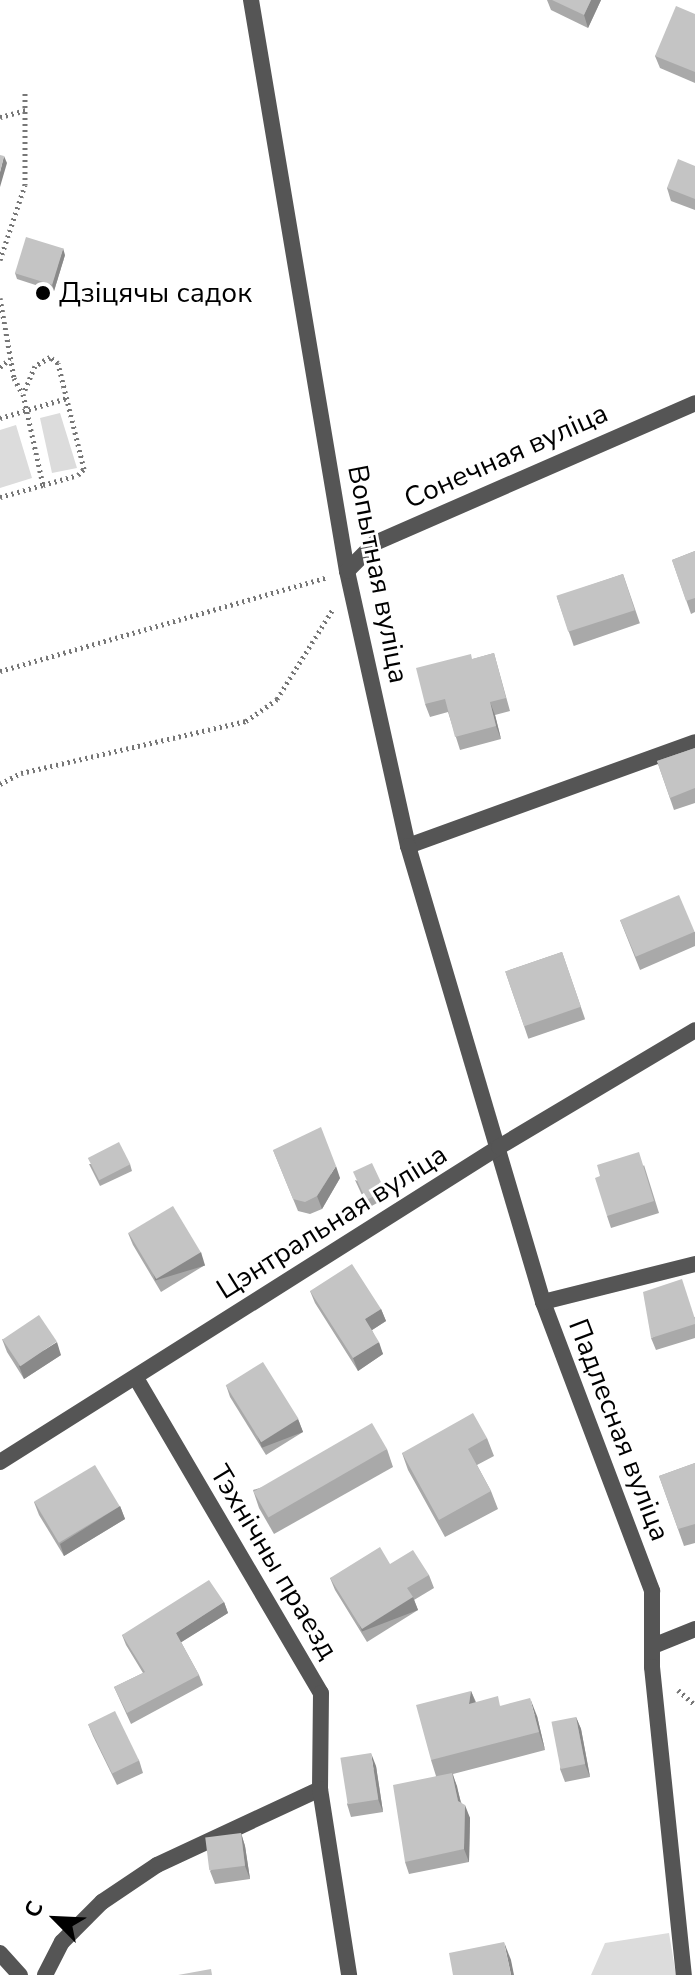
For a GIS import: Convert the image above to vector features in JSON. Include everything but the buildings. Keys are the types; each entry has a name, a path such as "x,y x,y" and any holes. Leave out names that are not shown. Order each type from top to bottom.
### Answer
{"street":[{"name":"Вопытная вуліца","path":"251,0 347,571 408,846 476,1091 499,1147"},
{"name":"Сонечная вуліца","path":"347,571 375,543 695,403"},
{"path":"408,846 695,742"},
{"name":"Цэнтральная вуліца","path":"0,1462 499,1147 695,1030"},
{"name":"Падлесная вуліца","path":"499,1147 543,1302 652,1591 653,1646 684,1975"},
{"path":"543,1302 695,1264"},
{"name":"Тэхнічны праезд","path":"136,1378 321,1693 320,1789 349,1975"},
{"path":"653,1646 695,1629"},
{"path":"45,1975 62,1942 102,1902 157,1865 320,1789"},
{"path":"0,1953 20,1975"}],"path":[{"path":"0,260 25,185 25,93"},
{"path":"0,117 27,110"},
{"path":"0,298 10,359 23,394 43,485"},
{"path":"0,497 84,469 58,363 50,357 35,366 23,394"},
{"path":"0,367 10,359"},
{"path":"0,418 67,398"},
{"path":"0,671 326,575 329,585"},
{"path":"0,784 21,773 246,721 277,699 336,605 333,595"}],"shaded area":[{"path":"60,413 77,468 52,473 40,418"},
{"path":"16,425 32,478 0,488 0,430"},
{"path":"669,1933 676,1975 591,1975 605,1943"}],"place":[{"name":"Дзіцячы садок","path":"43,293"}]}
